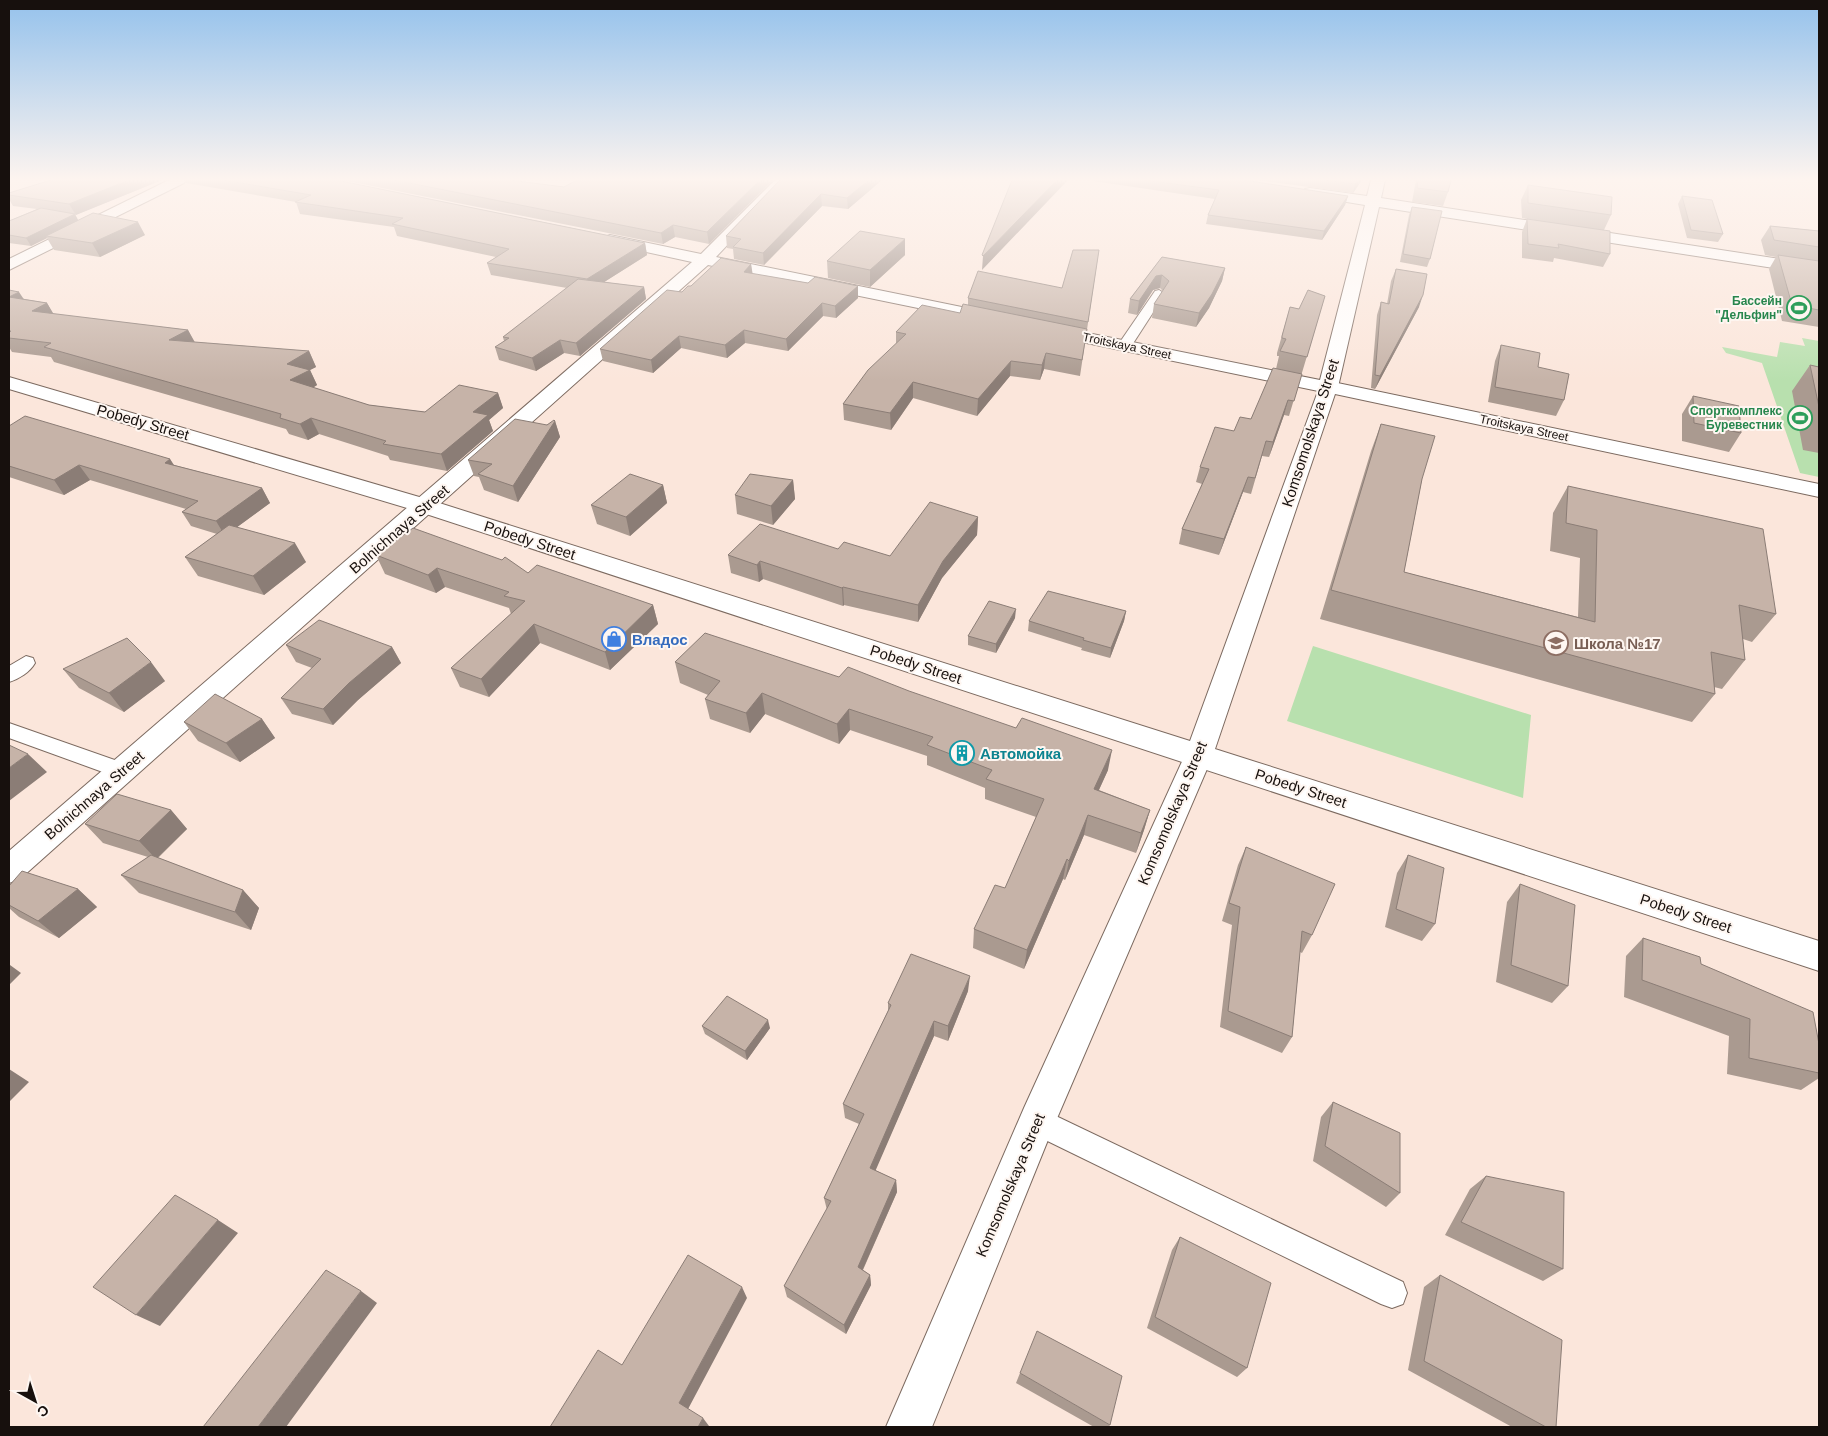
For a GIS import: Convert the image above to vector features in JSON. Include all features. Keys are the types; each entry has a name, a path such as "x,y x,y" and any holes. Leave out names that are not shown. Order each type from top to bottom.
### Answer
{"street":[{"path":"9,265 45,247"},
{"path":"647,247 1008,321"},
{"name":"Bolnichnaya Street","path":"9,870 425,506 717,247"},
{"name":"Komsomolskaya Street","path":"909,1427 1036,1121 1198,755 1328,387 1361,247"},
{"path":"1670,247 1819,270"},
{"name":"Troitskaya Street","path":"1037,327 1819,490"},
{"name":"Pobedy Street","path":"9,383 425,506 1819,956"}],"lane":[{"path":"1125,346 1159,294"},
{"path":"9,675 26,663"},
{"path":"9,730 122,771"},
{"path":"1036,1121 1392,1293"}],"green space":[{"name":"Cпорткомплекс Буревестник","path":"1802,338 1819,341 1819,477 1800,473 1762,363 1726,353 1722,347 1777,357 1780,342 1805,346"},
{"path":"1313,646 1531,715 1523,798 1287,721"}],"building":[{"path":"500,247 639,247 587,279 487,263 509,249"},
{"path":"733,247 769,247 763,253"},
{"path":"842,247 896,247 870,270 827,261"},
{"path":"985,247 992,247 983,256"},
{"path":"1404,247 1433,247 1430,259 1403,254"},
{"path":"1574,247 1610,247 1610,254"},
{"path":"1073,250 1099,250 1088,322 968,298 978,271 1062,288"},
{"path":"1778,255 1819,261 1819,310 1792,305"},
{"path":"1162,257 1225,268 1212,294 1199,313 1154,304 1169,281 1162,275 1156,276 1139,301 1130,299"},
{"path":"721,258 751,264 744,272 808,283 815,277 858,286 835,306 822,303 786,339 744,330 725,345 679,336 651,360 600,349 667,290 682,292"},
{"path":"1396,269 1427,274 1423,295 1380,376 1375,375 1381,302 1389,304"},
{"path":"578,279 644,287 576,343 560,340 532,358 495,347 509,338 503,337"},
{"path":"9,290 19,292 9,297"},
{"path":"1308,290 1325,296 1307,357 1280,351 1286,339 1282,338 1282,336 1290,307 1299,309"},
{"path":"9,297 47,303 32,311 188,330 169,340 309,351 287,364 310,370 290,380 369,405 425,412 459,385 498,393 473,412 488,415 441,454 383,444 386,441 311,418 300,424 280,418 281,414 44,347 51,343 9,338 11,331 9,331"},
{"path":"963,304 1087,329 1082,360 1046,353 1042,365 1011,361 978,399 913,382 890,413 843,404 868,370 906,334 896,332 922,305 960,313"},
{"path":"1501,345 1540,353 1538,367 1569,374 1564,400 1495,387"},
{"path":"1810,365 1819,367 1819,407"},
{"path":"1273,368 1302,374 1294,401 1288,400 1273,442 1266,441 1255,478 1248,477 1224,539 1182,529 1209,469 1200,467 1215,427 1234,431 1240,417 1251,419"},
{"path":"1693,396 1739,406 1741,433 1694,423"},
{"path":"25,416 170,459 165,463 262,488 216,521 182,512 198,501 79,465 54,480 9,466 9,426"},
{"path":"515,419 547,425 555,421 513,486 478,474 492,464 468,460"},
{"path":"1381,424 1435,436 1422,479 1404,572 1595,622 1597,530 1566,523 1568,486 1763,529 1776,614 1739,605 1745,660 1711,652 1715,694 1331,590"},
{"path":"630,474 663,485 626,517 591,505"},
{"path":"750,474 793,480 771,506 735,495"},
{"path":"930,502 978,517 943,561 918,605 842,588 760,561 757,565 728,555 760,524 838,549 844,542 890,556"},
{"path":"229,525 295,543 253,576 185,557"},
{"path":"413,528 502,560 505,557 528,573 537,565 653,605 605,652 534,624 481,679 451,668 525,601 504,596 509,592 437,568 428,575 376,555"},
{"path":"1048,591 1126,611 1111,648 1029,621"},
{"path":"989,601 1016,609 996,644 968,636"},
{"path":"319,620 392,647 349,683 323,709 281,698 321,659 286,645"},
{"path":"705,633 839,677 848,667 909,691 1016,728 1022,718 1112,750 1094,789 1150,810 1141,833 1088,815 1069,861 1067,859 1027,950 974,929 995,885 1005,888 1044,799 986,779 992,770 927,745 933,737 849,709 837,724 762,693 746,713 705,699 720,681 675,662"},
{"path":"127,638 151,662 109,693 63,669"},
{"path":"215,694 262,719 226,743 184,722"},
{"path":"9,745 28,754 9,768"},
{"path":"117,794 171,810 139,841 85,824"},
{"path":"1246,847 1335,884 1312,935 1302,931 1292,1037 1228,1011 1240,907 1229,903"},
{"path":"151,855 243,890 235,912 121,875"},
{"path":"1408,855 1444,868 1435,924 1396,909"},
{"path":"22,871 78,889 38,921 9,905 9,886"},
{"path":"1520,884 1575,905 1568,986 1511,965"},
{"path":"1643,938 1700,957 1701,964 1813,1012 1819,1044 1819,1073 1749,1058 1750,1019 1642,980"},
{"path":"911,954 970,976 948,1026 934,1021 870,1168 896,1180 858,1267 870,1275 844,1325 784,1286 831,1201 824,1198 864,1114 843,1104 891,1005 888,1003"},
{"path":"727,996 768,1020 745,1051 702,1026"},
{"path":"1333,1102 1400,1133 1400,1193 1325,1146"},
{"path":"1486,1176 1564,1192 1563,1269 1461,1222"},
{"path":"175,1195 218,1220 136,1315 93,1287"},
{"path":"1180,1237 1271,1283 1247,1368 1155,1317"},
{"path":"688,1255 742,1287 679,1403 703,1418 698,1427 550,1427 598,1350 622,1365"},
{"path":"326,1270 361,1291 258,1427 203,1427"},
{"path":"1440,1275 1562,1340 1556,1427 1546,1427 1424,1361"},
{"path":"1037,1331 1122,1376 1110,1425 1020,1373"}],"place":[{"name":"Бассейн \"Дельфин\"","path":"1799,308"},
{"name":"Cпорткомплекс Буревестник","path":"1800,418"},
{"name":"Владос","path":"614,639"},
{"name":"Школа №17","path":"1556,643"},
{"name":"Автомойка","path":"962,753"}]}
